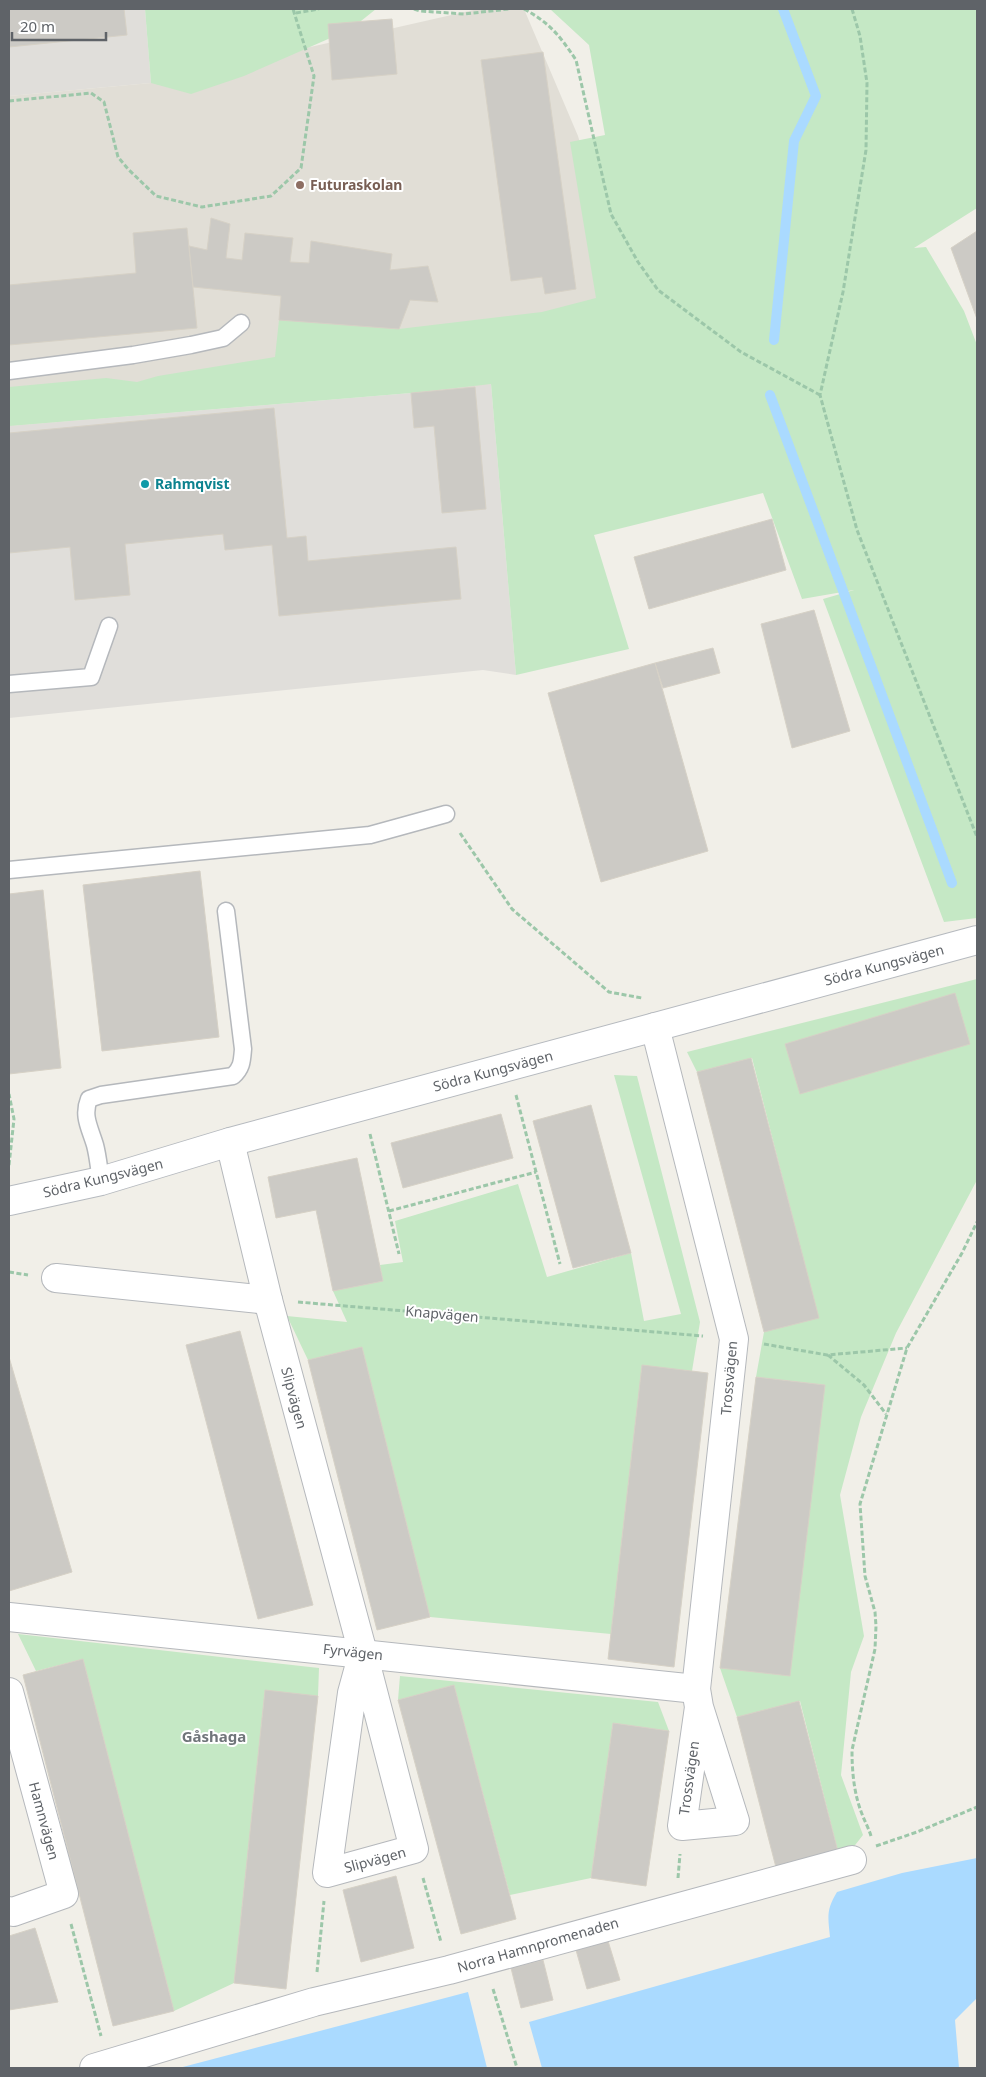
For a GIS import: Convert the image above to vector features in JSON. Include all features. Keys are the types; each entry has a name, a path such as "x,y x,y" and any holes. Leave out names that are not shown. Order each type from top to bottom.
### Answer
{"street":[{"name":"Södra Kungsvägen","path":"9,1201 101,1181 230,1142 977,940"},
{"name":"Trossvägen","path":"655,1027 734,1339 682,1826 735,1821 697,1698"},
{"name":"Slipvägen","path":"230,1142 268,1300 363,1653 414,1849 327,1873 352,1693 363,1653"},
{"path":"56,1278 268,1300"},
{"name":"Fyrvägen","path":"9,1617 363,1653 697,1698"},
{"name":"Hamnvägen","path":"9,1692 64,1894"},
{"name":"Norra Hamnpromenaden","path":"101,2067 314,2002 449,1970 676,1906 852,1860"},
{"path":"9,1911 13,1912 64,1894"}],"lane":[{"path":"9,371 133,355 191,345 223,338 241,323"},
{"path":"9,684 91,677 109,626"},
{"path":"9,870 370,835 446,814"},
{"path":"101,1181 95,1145 86,1117 85,1108 89,1099 101,1095 233,1076 239,1071 243,1049 226,911"}],"path":[{"path":"9,101 91,93 104,102 118,157 128,170 156,196 202,207 271,196 301,168 314,76 296,13 293,9"},
{"path":"296,13 319,9"},
{"path":"414,9 464,14 509,9"},
{"path":"524,9 543,19 563,40 576,60 611,214 638,262 658,290 741,352 820,395"},
{"path":"852,9 860,36 868,83 866,150 843,292 820,395 857,530 955,785 977,837"},
{"path":"446,814 512,909 609,992 650,1000 655,1027"},
{"path":"516,1093 560,1264"},
{"path":"9,1094 14,1119 9,1165"},
{"path":"370,1133 399,1254"},
{"path":"389,1211 536,1172"},
{"path":"977,1222 962,1253 907,1348 860,1504 865,1576 875,1612 876,1626 875,1649 854,1741 852,1767 854,1785 861,1812 875,1846 917,1832 977,1807"},
{"name":"Knapvägen","path":"268,1300 734,1339 827,1355 907,1348"},
{"name":"Knapvägen","path":"827,1355 864,1385 886,1415"},
{"path":"676,1906 682,1826"},
{"path":"414,1849 449,1970"},
{"path":"314,2002 327,1873"},
{"path":"64,1894 101,2067"},
{"path":"484,1960 517,2068"}],"shaded area":[{"path":"9,9 145,9 151,83 9,96"},
{"name":"Futuraskolan","path":"478,9 524,9 578,136 606,234 664,353 475,387 9,426 9,96 151,83"},
{"path":"491,384 516,675 483,670 9,718 9,426 411,393"}],"green space":[{"path":"145,9 376,9 351,29 244,76 191,94 151,83"},
{"path":"550,9 977,9 977,208 914,248 926,247 964,311 977,345 977,918 944,922 823,599 854,590 802,599 763,493 594,535 629,649 516,675 491,384 411,393 9,426 9,387 106,378 137,382 158,376 275,357 279,320 399,329 542,312 596,298 570,142 605,135 589,45"},
{"path":"977,979 977,1180 896,1333 861,1417 840,1495 864,1636 851,1672 841,1775 863,1835 841,1863 800,1701 737,1717 720,1668 825,1385 756,1377 764,1332 818,1317 752,1058 697,1072 687,1052"},
{"path":"614,1075 637,1076 700,1322 692,1371 642,1366 611,1634 430,1617 362,1347 308,1360 287,1316 347,1322 333,1291 383,1281 380,1265 403,1262 395,1221 518,1184 547,1277 631,1253 644,1321 681,1314"},
{"path":"18,1634 319,1668 318,1696 265,1691 234,1983 174,2011 83,1659 36,1671"},
{"path":"400,1676 658,1702 669,1731 613,1723 591,1878 510,1895 454,1685 398,1700"}],"water":[{"path":"977,1858 977,1998 955,2020 959,2068 542,2068 529,2022 830,1937 829,1914 831,1904 837,1892 902,1873"},
{"path":"468,1992 487,2068 179,2068"}],"building":[{"path":"9,9 124,9 127,35 9,47"},
{"path":"392,19 397,74 332,80 328,24"},
{"path":"543,52 576,289 545,294 542,277 511,281 481,60"},
{"path":"211,218 230,224 226,258 242,260 245,233 293,238 290,262 309,263 311,241 392,254 390,270 428,266 438,302 410,300 399,329 279,320 281,296 193,287 189,246 207,250"},
{"path":"187,228 197,328 9,345 9,285 136,273 133,233"},
{"path":"977,231 977,319 951,248"},
{"path":"475,387 486,509 442,513 434,426 414,428 411,393"},
{"name":"Rahmqvist","path":"274,408 287,538 306,536 308,561 456,547 461,599 279,616 272,545 225,550 223,534 125,544 130,595 75,600 70,547 9,553 9,433"},
{"path":"772,519 786,570 649,609 634,557"},
{"path":"814,610 850,731 792,748 761,624"},
{"path":"713,648 720,673 663,688 655,663"},
{"path":"655,663 708,851 601,882 548,693"},
{"path":"200,871 219,1037 102,1051 83,885"},
{"path":"43,890 61,1068 9,1074 9,894"},
{"path":"955,993 970,1044 800,1094 785,1044"},
{"path":"751,1058 819,1318 764,1332 697,1072"},
{"path":"591,1105 631,1253 573,1268 533,1121"},
{"path":"501,1114 513,1158 403,1188 391,1143"},
{"path":"357,1158 383,1281 333,1291 316,1210 276,1218 268,1177"},
{"path":"240,1331 313,1605 258,1619 186,1345"},
{"path":"362,1347 430,1617 377,1630 308,1360"},
{"path":"9,1357 72,1572 9,1591"},
{"path":"642,1365 708,1373 674,1667 608,1659"},
{"path":"756,1377 825,1385 790,1676 720,1668"},
{"path":"83,1659 174,2011 113,2026 23,1675"},
{"path":"454,1685 516,1919 461,1934 398,1700"},
{"path":"265,1690 318,1696 286,1989 234,1983"},
{"path":"799,1701 841,1863 779,1879 737,1717"},
{"path":"613,1723 669,1731 646,1886 591,1878"},
{"path":"396,1876 414,1948 361,1962 343,1890"},
{"path":"35,1928 58,2002 9,2010 9,1936"},
{"path":"608,1941 620,1980 587,1989 576,1950"},
{"path":"543,1960 553,2000 521,2008 511,1968"}],"waterway":[{"path":"774,340 794,141 816,96 783,9"},
{"path":"770,395 952,883"}],"place":[{"name":"Futuraskolan","path":"300,185"},
{"name":"Rahmqvist","path":"145,484"}],"district":[{"name":"Gåshaga","path":"214,1737"}]}
